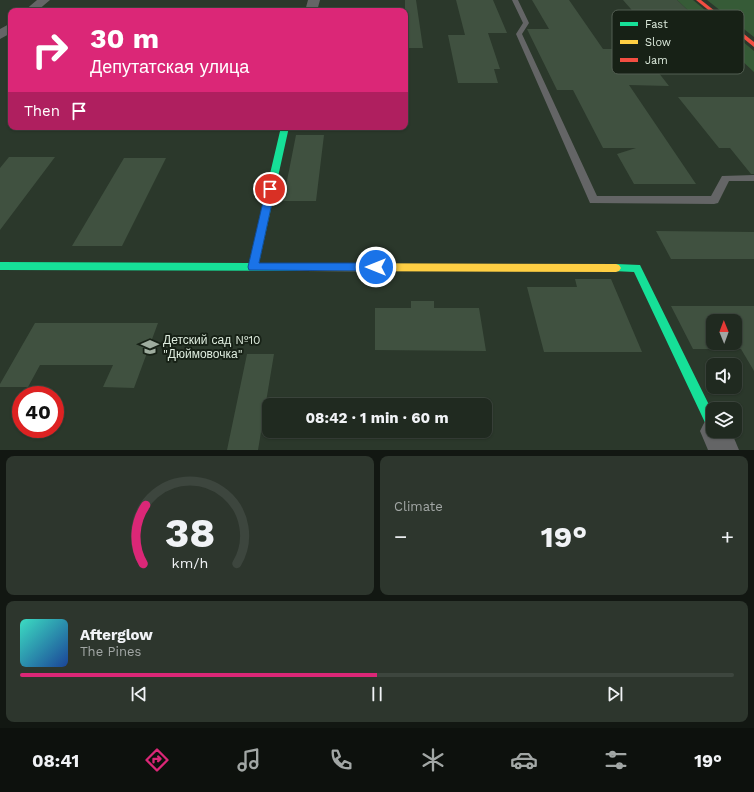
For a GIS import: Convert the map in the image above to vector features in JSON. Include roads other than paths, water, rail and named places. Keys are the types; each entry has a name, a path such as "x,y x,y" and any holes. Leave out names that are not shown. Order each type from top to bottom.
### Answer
{"street":[{"path":"34,8 44,0"},
{"path":"698,0 710,10"},
{"path":"744,37 754,45"},
{"path":"253,267 284,130"},
{"path":"0,266 637,268 706,412"},
{"path":"718,438 724,450"}],"lane":[{"path":"515,0 526,23 519,34 594,200 714,200 726,178 754,178"}],"place":[{"name":"Детский сад №10 \"Дюймовочка\"","path":"150,347"}]}
